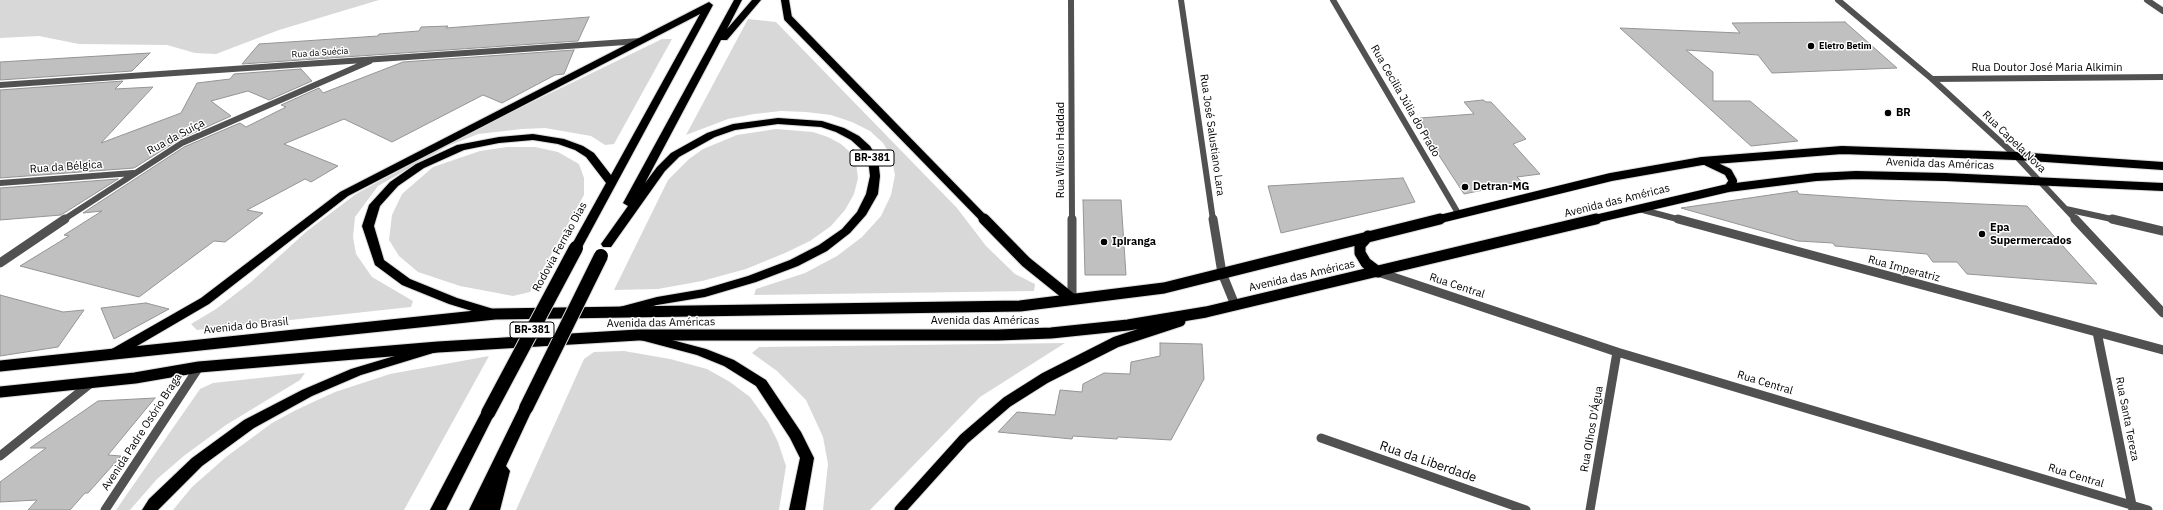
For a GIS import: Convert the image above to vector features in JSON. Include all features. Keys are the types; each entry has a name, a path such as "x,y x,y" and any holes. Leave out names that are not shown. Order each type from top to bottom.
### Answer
{"highway":[{"name":"BR-381","path":"476,510 509,446 526,408 604,250 738,0"},
{"path":"712,51 757,0"},
{"path":"115,353 150,335 206,302 344,194 640,41 709,3"},
{"name":"Rodovia Fernão Dias","path":"438,510 576,248 709,3"},
{"name":"BR-381","path":"604,250 661,169 675,155 691,144 733,128 778,120 822,124 840,130 855,138 866,148 873,160 875,176 872,194 862,213 846,231 823,248 794,263 752,279 705,293 657,302 616,312"},
{"path":"495,314 453,301 406,282 378,262 368,226 375,205 394,184 420,166 461,147 499,140 533,137 560,141 579,148 590,155 612,184"},
{"path":"638,335 729,363 761,383 796,436 807,458 797,510"},
{"path":"150,510 154,503 197,462 249,424 307,393 356,372 438,347"},
{"path":"492,510 509,446"}],"main road":[{"path":"785,0 788,18 1026,262 1072,300"},
{"name":"Avenida das Américas","path":"495,314 1020,306 1072,300 1164,288 1458,213 1611,177 1702,161 1842,150 2016,156 2163,166"},
{"path":"1702,161 1716,165 1728,172 1733,181 1728,188"},
{"name":"Avenida das Américas","path":"438,347 638,335 1051,333 1128,325 1206,312 1728,188 1816,177 1856,175 2163,187"},
{"path":"1368,236 1360,245 1360,253 1366,263 1378,272"},
{"path":"900,510 964,439 1007,402 1045,378 1116,342 1206,312"},
{"name":"Avenida do Brasil","path":"0,366 495,314"},
{"path":"0,392 91,383 199,367 438,347"}],"street":[{"name":"Rua Wilson Haddad","path":"1071,0 1072,300"},
{"name":"Rua José Salustiano Lara","path":"1181,0 1222,273 1235,305"},
{"name":"Rua Cecília Júlia do Prado","path":"1333,0 1458,213"},
{"name":"Rua Capela Nova","path":"1838,0 1932,79 2016,156 2163,313"},
{"path":"2146,0 2163,11"},
{"name":"Rua da Suécia","path":"0,85 640,41"},
{"name":"Rua da Suíça","path":"0,262 134,172 182,143 376,58"},
{"name":"Rua Doutor José Maria Alkimin","path":"1932,79 2163,77"},
{"name":"Rua da Bélgica","path":"0,183 134,172"},
{"name":"Rua Imperatriz","path":"1639,209 2163,350"},
{"path":"2065,209 2163,231"},
{"name":"Rua Central","path":"1378,272 1617,352 2132,508 2148,510"},
{"name":"Rua Santa Tereza","path":"2097,332 2132,508"},
{"name":"Rua Olhos D'Água","path":"1590,510 1617,352"},
{"name":"Avenida Padre Osório Braga","path":"106,510 199,367"},
{"path":"0,456 91,383"},
{"name":"Rua da Liberdade","path":"1321,438 1526,510"}],"shaded area":[{"path":"0,0 379,0 279,30 216,54 195,53 167,45 79,44 39,36 0,38"},
{"path":"748,19 776,22 957,208 986,246 1015,274 1035,284 1034,291 754,295 756,289 805,273 837,256 862,237 881,216 891,195 895,175 891,156 883,143 870,131 852,122 831,115 781,111 754,114 728,119 686,135"},
{"path":"662,39 672,39 614,144 605,145 591,136 545,128 478,134 448,146 378,186 355,217 353,237 356,254 372,277 413,301 411,307 197,330 191,324 216,309 251,282 307,231 356,194 458,138"},
{"path":"776,129 813,132 828,137 841,144 850,152 856,163 858,178 854,194 845,210 831,226 810,241 746,269 702,281 658,289 614,290 668,180 689,159 703,149 737,135"},
{"path":"507,147 535,147 558,152 579,164 584,178 584,195 530,292 513,296 460,286 418,272 399,256 389,240 392,215 402,194 433,167 480,151"},
{"path":"1065,343 980,397 870,510 823,510 828,464 823,437 806,400 777,371 752,353 759,347"},
{"path":"624,351 670,359 707,369 730,382 750,397 768,422 778,442 786,466 779,510 516,510 584,359 594,352"},
{"path":"489,356 404,510 173,510 192,487 226,457 272,423 296,410 335,392 390,374"},
{"path":"305,373 300,380 226,425 185,455 157,479 130,510 116,510 200,389 213,383"}],"building":[{"path":"589,17 578,41 242,64 259,44 378,36 379,34 419,31 421,27 448,26 446,28"},
{"path":"1845,22 1897,68 1772,73 1758,55 1686,50 1713,72 1713,101 1750,101 1798,141 1751,146 1620,28 1740,33 1732,23"},
{"path":"574,50 564,74 555,75 502,103 483,95 392,142 344,119 284,144 338,166 311,182 305,179 247,210 263,213 225,242 214,241 139,297 20,266 69,236 64,235 102,211 83,213 184,147 240,123 246,127 286,107 281,105 319,88 323,93 403,62"},
{"path":"150,53 132,71 0,80 0,62"},
{"path":"301,69 312,81 269,100 248,91 211,101 231,116 180,139 134,168 0,178 0,90 123,81 115,89 153,87 101,143 181,113 197,83 230,79 234,74"},
{"path":"1483,100 1486,102 1491,102 1526,139 1513,144 1540,174 1517,177 1522,182 1464,194 1440,157 1420,118 1474,114 1464,102"},
{"path":"1403,178 1415,202 1281,233 1268,186"},
{"path":"118,179 61,215 0,220 0,188"},
{"path":"1797,191 1799,194 1887,200 2027,206 2097,284 1967,274 1957,262 1933,262 1927,254 1835,246 1833,243 1798,241 1681,208"},
{"name":"Ipiranga","path":"1083,200 1121,200 1126,275 1085,275"},
{"path":"0,295 63,312 84,310 58,347 0,356"},
{"path":"146,303 169,309 114,339 101,308"},
{"path":"1160,343 1202,344 1204,379 1171,440 1118,437 1117,439 1073,436 1072,439 998,432 1017,412 1055,415 1060,390 1082,392 1083,384 1104,373 1130,374 1131,362 1160,356"},
{"path":"155,398 108,455 121,456 88,493 85,493 70,510 28,510 37,500 0,502 0,482 46,448 30,448 98,401"}],"place":[{"name":"Eletro Betim","path":"1811,46"},
{"name":"BR","path":"1888,113"},
{"name":"Detran-MG","path":"1465,187"},
{"name":"Epa Supermercados","path":"1982,234"},
{"name":"Ipiranga","path":"1104,242"}]}
